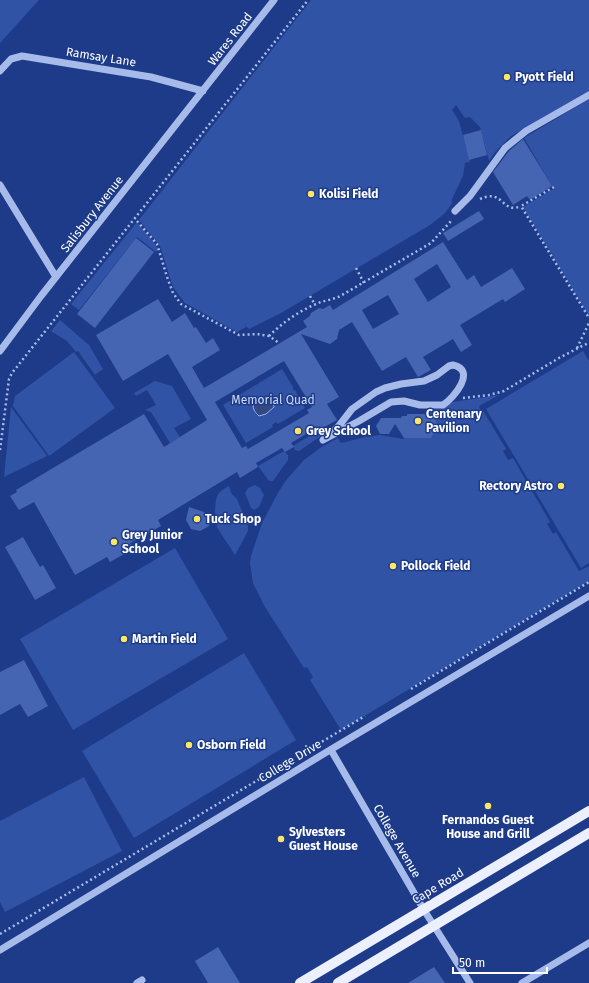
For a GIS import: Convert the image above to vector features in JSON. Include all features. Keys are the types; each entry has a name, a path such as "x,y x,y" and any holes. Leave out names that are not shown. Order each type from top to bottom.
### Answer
{"main road":[{"name":"Cape Road","path":"300,983 589,811"},
{"path":"338,983 589,833"}],"street":[{"name":"Wares Road","path":"203,91 274,0"},
{"name":"Ramsay Lane","path":"0,71 15,56 22,56 143,75 203,91"},
{"name":"Salisbury Avenue","path":"0,351 56,277 203,91"},
{"path":"454,215 470,196 505,148 526,131 589,95"},
{"path":"0,185 56,277"},
{"path":"453,365 460,368 463,374 460,386 450,400 443,405 436,406 420,405 404,400 391,402 323,440 338,427 352,409 376,392 393,385 424,381 437,375 445,368 453,365"},
{"name":"College Drive","path":"1,948 589,596"},
{"name":"College Avenue","path":"331,750 424,910 470,983"},
{"path":"522,983 589,943"}],"path":[{"path":"0,450 9,379 12,373 308,0"},
{"path":"478,200 491,195 498,198 509,207 514,208 521,206 554,187"},
{"path":"521,206 589,318"},
{"path":"269,336 285,322 314,305 332,300 364,283 431,243 454,215"},
{"path":"137,221 157,244 173,293 181,304 239,335 257,334 269,336 279,343"},
{"path":"356,268 364,283"},
{"path":"310,296 314,305"},
{"path":"577,348 589,323"},
{"path":"450,400 490,395 504,391 577,348 589,344"},
{"path":"406,692 589,582"},
{"path":"0,934 368,715"}],"green space":[{"path":"0,0 39,0 0,43"},
{"path":"311,0 589,0 589,91 511,136 495,152 489,161 480,127 470,117 465,118 456,105 452,110 459,121 470,162 465,163 463,176 451,201 453,202 445,213 430,225 281,313 249,329 244,324 246,327 237,332 185,303 173,287 160,246 139,220"},
{"path":"589,99 589,316 523,207 555,188 552,186 524,138"},
{"path":"137,222 158,249 156,252 137,237 79,310 71,304"},
{"path":"60,320 89,345 103,369 95,375 78,351 76,352 67,341 51,331"},
{"name":"Rectory Astro","path":"583,351 589,361 589,563 581,568 486,409"},
{"path":"74,352 115,408 49,456 13,406 15,396"},
{"name":"Memorial Quad","path":"282,369 305,408 278,424 276,422 272,425 273,427 246,443 223,405"},
{"path":"155,381 172,386 191,419 174,428 180,437 170,443 151,412 145,410 156,405 147,390 136,396 134,393"},
{"path":"499,395 479,406 480,410 482,409 506,449 503,451 508,460 513,458 550,522 547,524 553,534 556,532 579,571 589,566 589,581 341,730 310,680 313,677 307,667 304,668 265,607 253,583 250,563 251,556 262,523 287,479 304,460 320,448 338,438 341,443 380,435 403,439 430,438 438,425 433,416 428,416 427,410 440,409 453,402"},
{"path":"11,407 47,456 4,477"},
{"path":"319,430 322,434 321,436 299,451 295,450 293,446"},
{"path":"284,451 288,455 288,460 273,481 269,481 258,466"},
{"path":"255,485 260,488 264,495 259,507 254,510 251,508 245,493 248,488"},
{"path":"229,486 231,493 237,499 248,526 248,531 235,555 218,529 215,516 217,496 221,491"},
{"name":"Martin Field","path":"175,548 228,639 73,730 20,639"},
{"name":"Osborn Field","path":"244,653 296,740 134,838 82,751"},
{"path":"84,777 122,851 5,912 0,902 0,821"}],"shaded area":[{"path":"269,397 273,401 274,407 266,414 259,416 253,406 259,400"}],"building":[{"path":"481,130 487,155 469,160 463,135"},
{"path":"523,139 552,186 530,200 527,196 513,205 493,172 509,151"},
{"path":"479,211 484,219 448,241 443,233"},
{"path":"136,238 154,252 95,328 77,314"},
{"path":"443,242 467,280 474,275 481,287 512,268 525,289 505,302 503,299 460,325 472,345 461,352 453,339 423,357 431,370 418,377 406,357 382,371 352,322 339,330 337,339 330,344 301,334 339,397 327,404 337,420 319,430 318,427 291,443 294,447 285,452 282,448 256,463 258,467 240,478 237,472 158,520 161,526 130,543 133,549 110,562 107,557 75,575 34,502 19,510 10,496 17,492 16,490 144,414 164,447 207,420 168,354 123,381 96,335 158,299 172,322 185,313 194,328 196,327 206,343 213,338 220,350 192,367 204,388 307,327 303,321 319,308 323,309 330,305 333,310","holes":["437,264 451,287 428,302 414,279","388,295 399,314 373,329 362,310","284,361 312,407 307,410 309,413 248,449 246,446 242,448 215,402"]},
{"name":"Centenary Pavilion","path":"407,414 428,414 428,416 433,416 438,425 431,438 404,438 395,424 389,434 380,434 376,426 381,418 401,418 402,416 407,416"},
{"name":"Tuck Shop","path":"189,507 204,512 210,521 209,526 200,531 191,529 186,520"},
{"path":"23,537 40,567 43,565 56,588 35,600 5,547"},
{"path":"24,660 48,706 28,717 20,704 0,715 0,672"},
{"path":"218,947 240,983 208,983 195,961"},
{"path":"434,967 445,983 408,983"}],"place":[{"name":"Pyott Field","path":"507,77"},
{"name":"Kolisi Field","path":"311,194"},
{"name":"Centenary Pavilion","path":"418,421"},
{"name":"Grey School","path":"298,431"},
{"name":"Rectory Astro","path":"561,486"},
{"name":"Tuck Shop","path":"197,519"},
{"name":"Grey Junior School","path":"114,542"},
{"name":"Pollock Field","path":"393,566"},
{"name":"Martin Field","path":"124,639"},
{"name":"Osborn Field","path":"189,745"},
{"name":"Fernandos Guest House and Grill","path":"488,806"},
{"name":"Sylvesters Guest House","path":"281,839"}]}
